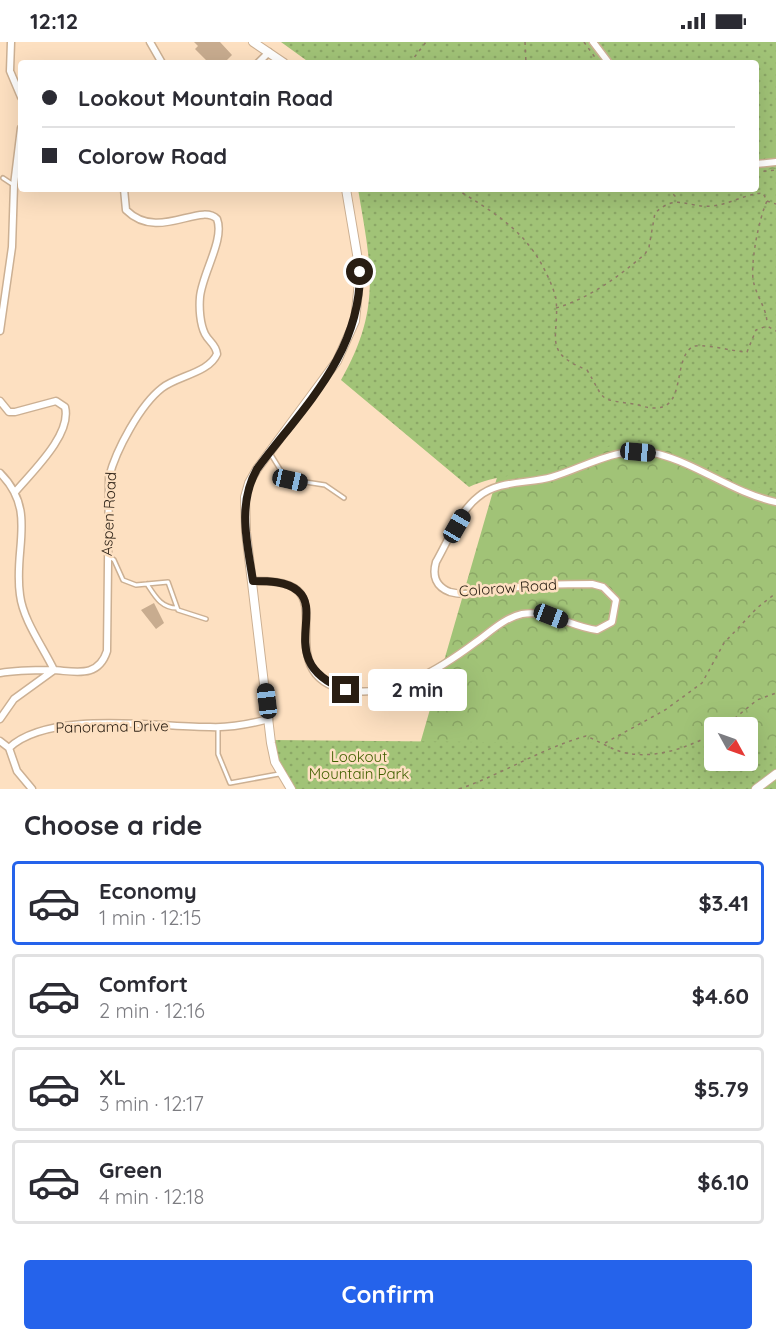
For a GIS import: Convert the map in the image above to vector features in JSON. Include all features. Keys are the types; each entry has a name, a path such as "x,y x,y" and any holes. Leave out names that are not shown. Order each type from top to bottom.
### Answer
{"street":[{"path":"11,42 10,71 18,90"},
{"path":"150,42 160,60"},
{"path":"253,42 280,60"},
{"path":"593,42 607,60"},
{"path":"261,60 269,52"},
{"path":"0,331 12,247 14,185 18,152"},
{"path":"759,164 776,161"},
{"name":"Aspen Road","path":"0,673 54,670 87,672 104,661 107,651 106,554 109,477 112,464 131,429 160,390 173,380 209,365 217,354 216,348 206,336 202,325 200,298 219,234 217,219 206,214 153,225 143,223 126,210 124,192"},
{"path":"291,789 281,774 271,743 246,532 245,497 253,476 337,361 355,321 360,272 347,192"},
{"path":"0,401 9,412 56,401 65,407 67,414 63,431 16,491"},
{"name":"Colorow Road","path":"253,581 288,585 298,591 304,599 306,654 319,676 330,684 346,690 384,688 407,683 429,674 509,618 539,614 597,630 612,622 616,600 603,587 592,584 503,589 465,594 449,591 439,585 434,573 436,562 471,503 489,490 503,485 553,477 613,455 638,452 672,459 744,493 776,501"},
{"path":"0,473 16,491 21,507 20,598 54,670 14,699 0,719"},
{"name":"Panorama Drive","path":"9,748 19,738 38,730 57,727 132,724 218,727 269,719"},
{"path":"0,741 9,748 16,771 32,789"},
{"path":"756,789 776,774"}],"lane":[{"path":"3,178 14,185"},
{"path":"270,452 286,479 325,485 345,498"},
{"path":"106,554 114,560 123,580 136,585 168,582 177,608"},
{"path":"147,584 161,603 168,608 177,608 206,619"},
{"path":"218,727 218,754 230,783 281,774"}],"path":[{"path":"412,60 426,42"},
{"path":"525,42 526,60"},
{"path":"584,42 597,60"},
{"path":"759,172 776,170"},
{"path":"460,192 518,231 543,268 554,294 555,341 558,352 567,363 587,370 601,398 610,402 655,409 670,402 676,393 684,359 691,348 700,344 729,351 747,352 756,330 767,326 776,331"},
{"path":"671,192 679,200 711,206 753,193 763,193 767,201 752,272 754,285 767,316 767,326"},
{"path":"555,308 575,303 645,254 649,247 655,213 679,200"},
{"path":"767,201 776,204"},
{"path":"604,744 665,710 702,683 724,643 757,608 776,593"},
{"path":"736,717 757,700 776,693"},
{"path":"459,789 491,777 564,742 586,736 622,752 660,753 685,747 704,738"}],"green space":[{"path":"281,42 776,42 776,143 759,167 759,60 306,60"},
{"path":"609,42 776,42 776,761 758,762 758,717 704,717 704,766 407,789 524,384 752,192 759,192 759,60 735,60"},
{"path":"776,169 776,491 747,484 676,451 646,442 616,444 559,466 496,478 469,487 341,380 363,331 368,308 370,286 367,241 359,192 759,192 759,170"},
{"name":"Lookout Mountain Park","path":"271,740 704,744 704,771 758,771 758,744 776,744 776,789 294,789 279,766"}],"building":[{"path":"194,42 220,42 232,55 227,60 206,60 195,49 198,46"},
{"path":"154,603 164,623 156,629 141,610"}],"route":[{"path":"346,690 330,684 319,676 311,665 304,641 306,610 304,599 298,591 288,585 253,581 246,532 245,497 249,483 257,469 324,382 337,361 355,321 360,290 360,272"}]}
